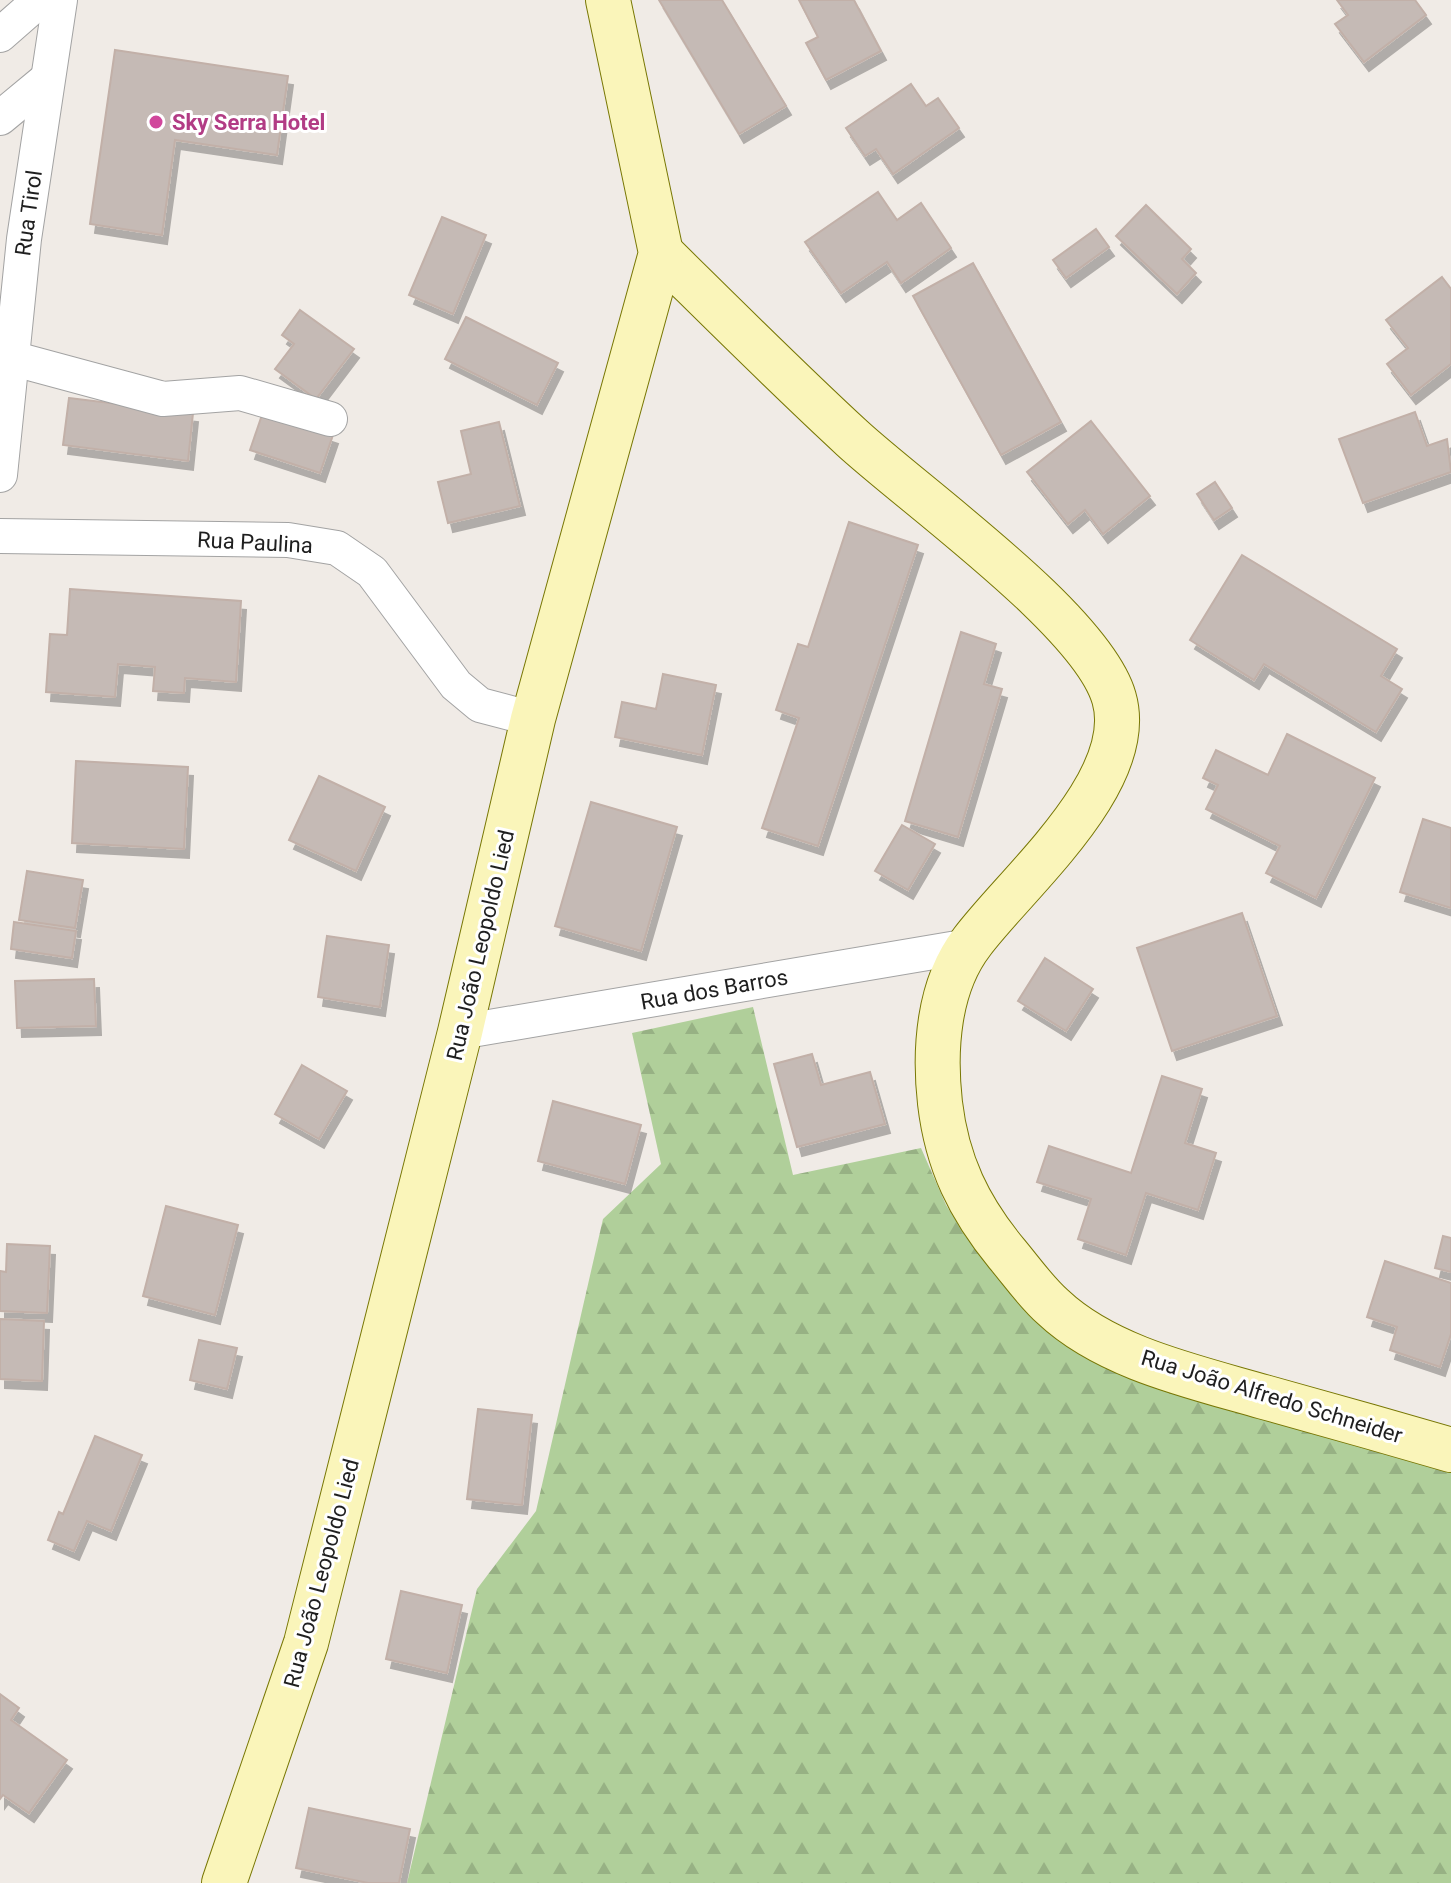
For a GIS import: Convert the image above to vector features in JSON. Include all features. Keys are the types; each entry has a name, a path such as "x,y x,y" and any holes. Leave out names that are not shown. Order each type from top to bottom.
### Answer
{"street":[{"path":"0,35 40,0"},
{"name":"Rua Tirol","path":"0,475 11,358 46,80 60,0"},
{"name":"Rua João Leopoldo Lied","path":"224,1883 306,1643 460,1032 533,719 661,253 608,0"},
{"path":"0,118 46,80"},
{"name":"Rua João Alfredo Schneider","path":"661,253 854,439 1038,598 1074,635 1104,674 1115,698 1117,722 1105,772 1080,813 969,946 950,986 938,1035 937,1076 941,1116 954,1167 975,1216 1055,1309 1108,1343 1160,1367 1451,1450"},
{"path":"11,358 163,399 213,398 240,393 330,419"},
{"name":"Rua Paulina","path":"0,536 288,540 337,548 372,572 456,685 480,705 533,719"},
{"name":"Rua dos Barros","path":"460,1032 969,946"}],"green space":[{"path":"753,1007 793,1175 921,1148 946,1205 966,1237 1031,1308 1451,1469 1451,1883 407,1883 477,1589 536,1511 603,1219 661,1164 632,1033"}],"building":[{"path":"659,0 722,0 786,106 739,134"},
{"path":"799,0 854,0 881,51 826,80 806,43 818,37"},
{"path":"1337,0 1415,0 1426,15 1364,62 1335,24 1348,15"},
{"path":"115,50 288,76 277,155 175,140 162,235 90,224"},
{"path":"911,84 926,106 938,98 959,128 893,174 876,149 865,156 846,128"},
{"path":"878,192 897,220 921,203 951,248 901,283 887,262 841,293 805,242"},
{"path":"1146,205 1191,249 1182,259 1196,273 1177,294 1116,236"},
{"path":"442,217 486,235 453,314 409,295"},
{"path":"1096,229 1109,247 1066,278 1053,260"},
{"path":"973,263 1061,422 1001,455 913,296"},
{"path":"1442,277 1451,289 1451,364 1411,395 1387,364 1408,348 1386,320"},
{"path":"300,310 354,349 316,399 275,369 294,344 282,335"},
{"path":"466,317 558,363 537,405 445,359"},
{"path":"69,398 193,413 188,461 63,445"},
{"path":"263,412 333,435 320,473 250,450"},
{"path":"1415,412 1427,446 1447,439 1451,472 1363,503 1339,439"},
{"path":"1091,421 1150,496 1103,534 1085,510 1068,524 1027,472"},
{"path":"499,422 520,506 448,523 438,482 471,474 461,431"},
{"path":"1215,482 1232,508 1214,520 1197,494"},
{"path":"849,522 918,545 818,846 762,828 799,718 776,710 798,644 808,647"},
{"path":"1242,555 1397,649 1381,676 1402,689 1376,732 1264,664 1254,680 1190,640"},
{"path":"70,589 241,601 236,682 185,678 184,693 153,691 155,667 118,664 115,697 46,692 50,634 67,635"},
{"path":"961,632 996,644 984,684 1002,689 958,837 905,821"},
{"path":"663,674 716,685 702,755 615,737 622,702 656,709"},
{"path":"1287,734 1375,778 1316,898 1266,873 1280,846 1206,809 1218,785 1203,778 1216,750 1268,775"},
{"path":"76,761 188,767 184,849 72,843"},
{"path":"319,776 385,807 356,871 289,840"},
{"path":"591,802 677,827 641,951 555,926"},
{"path":"1423,819 1451,828 1451,908 1400,892"},
{"path":"902,825 935,844 908,890 875,871"},
{"path":"27,871 83,880 75,928 19,920"},
{"path":"1242,913 1277,1016 1172,1051 1137,948"},
{"path":"14,922 76,931 72,958 11,949"},
{"path":"327,936 389,945 380,1007 318,997"},
{"path":"1045,958 1093,989 1066,1031 1018,1001"},
{"path":"94,979 96,1026 17,1028 15,981"},
{"path":"812,1054 821,1085 870,1072 885,1124 797,1147 774,1064"},
{"path":"302,1065 347,1091 319,1139 275,1114"},
{"path":"1162,1076 1202,1089 1185,1143 1216,1153 1198,1210 1146,1193 1126,1255 1078,1239 1091,1199 1037,1182 1049,1146 1131,1173"},
{"path":"553,1101 641,1125 625,1184 538,1161"},
{"path":"166,1206 238,1225 215,1315 143,1296"},
{"path":"1443,1236 1451,1238 1451,1272 1435,1268"},
{"path":"7,1244 50,1246 47,1313 0,1311 0,1271 6,1272"},
{"path":"1385,1261 1451,1283 1451,1334 1440,1367 1390,1350 1397,1327 1367,1317"},
{"path":"0,1319 44,1321 42,1381 0,1379"},
{"path":"199,1340 237,1348 227,1389 190,1380"},
{"path":"478,1409 532,1415 522,1505 467,1499"},
{"path":"95,1436 142,1455 111,1531 87,1521 74,1551 48,1540 59,1512 63,1514"},
{"path":"401,1591 462,1605 447,1673 386,1659"},
{"path":"0,1694 19,1708 11,1720 67,1760 29,1813 3,1795 0,1799"},
{"path":"309,1808 410,1829 399,1883 368,1883 296,1868"}],"place":[{"name":"Sky Serra Hotel","path":"156,122"}]}
